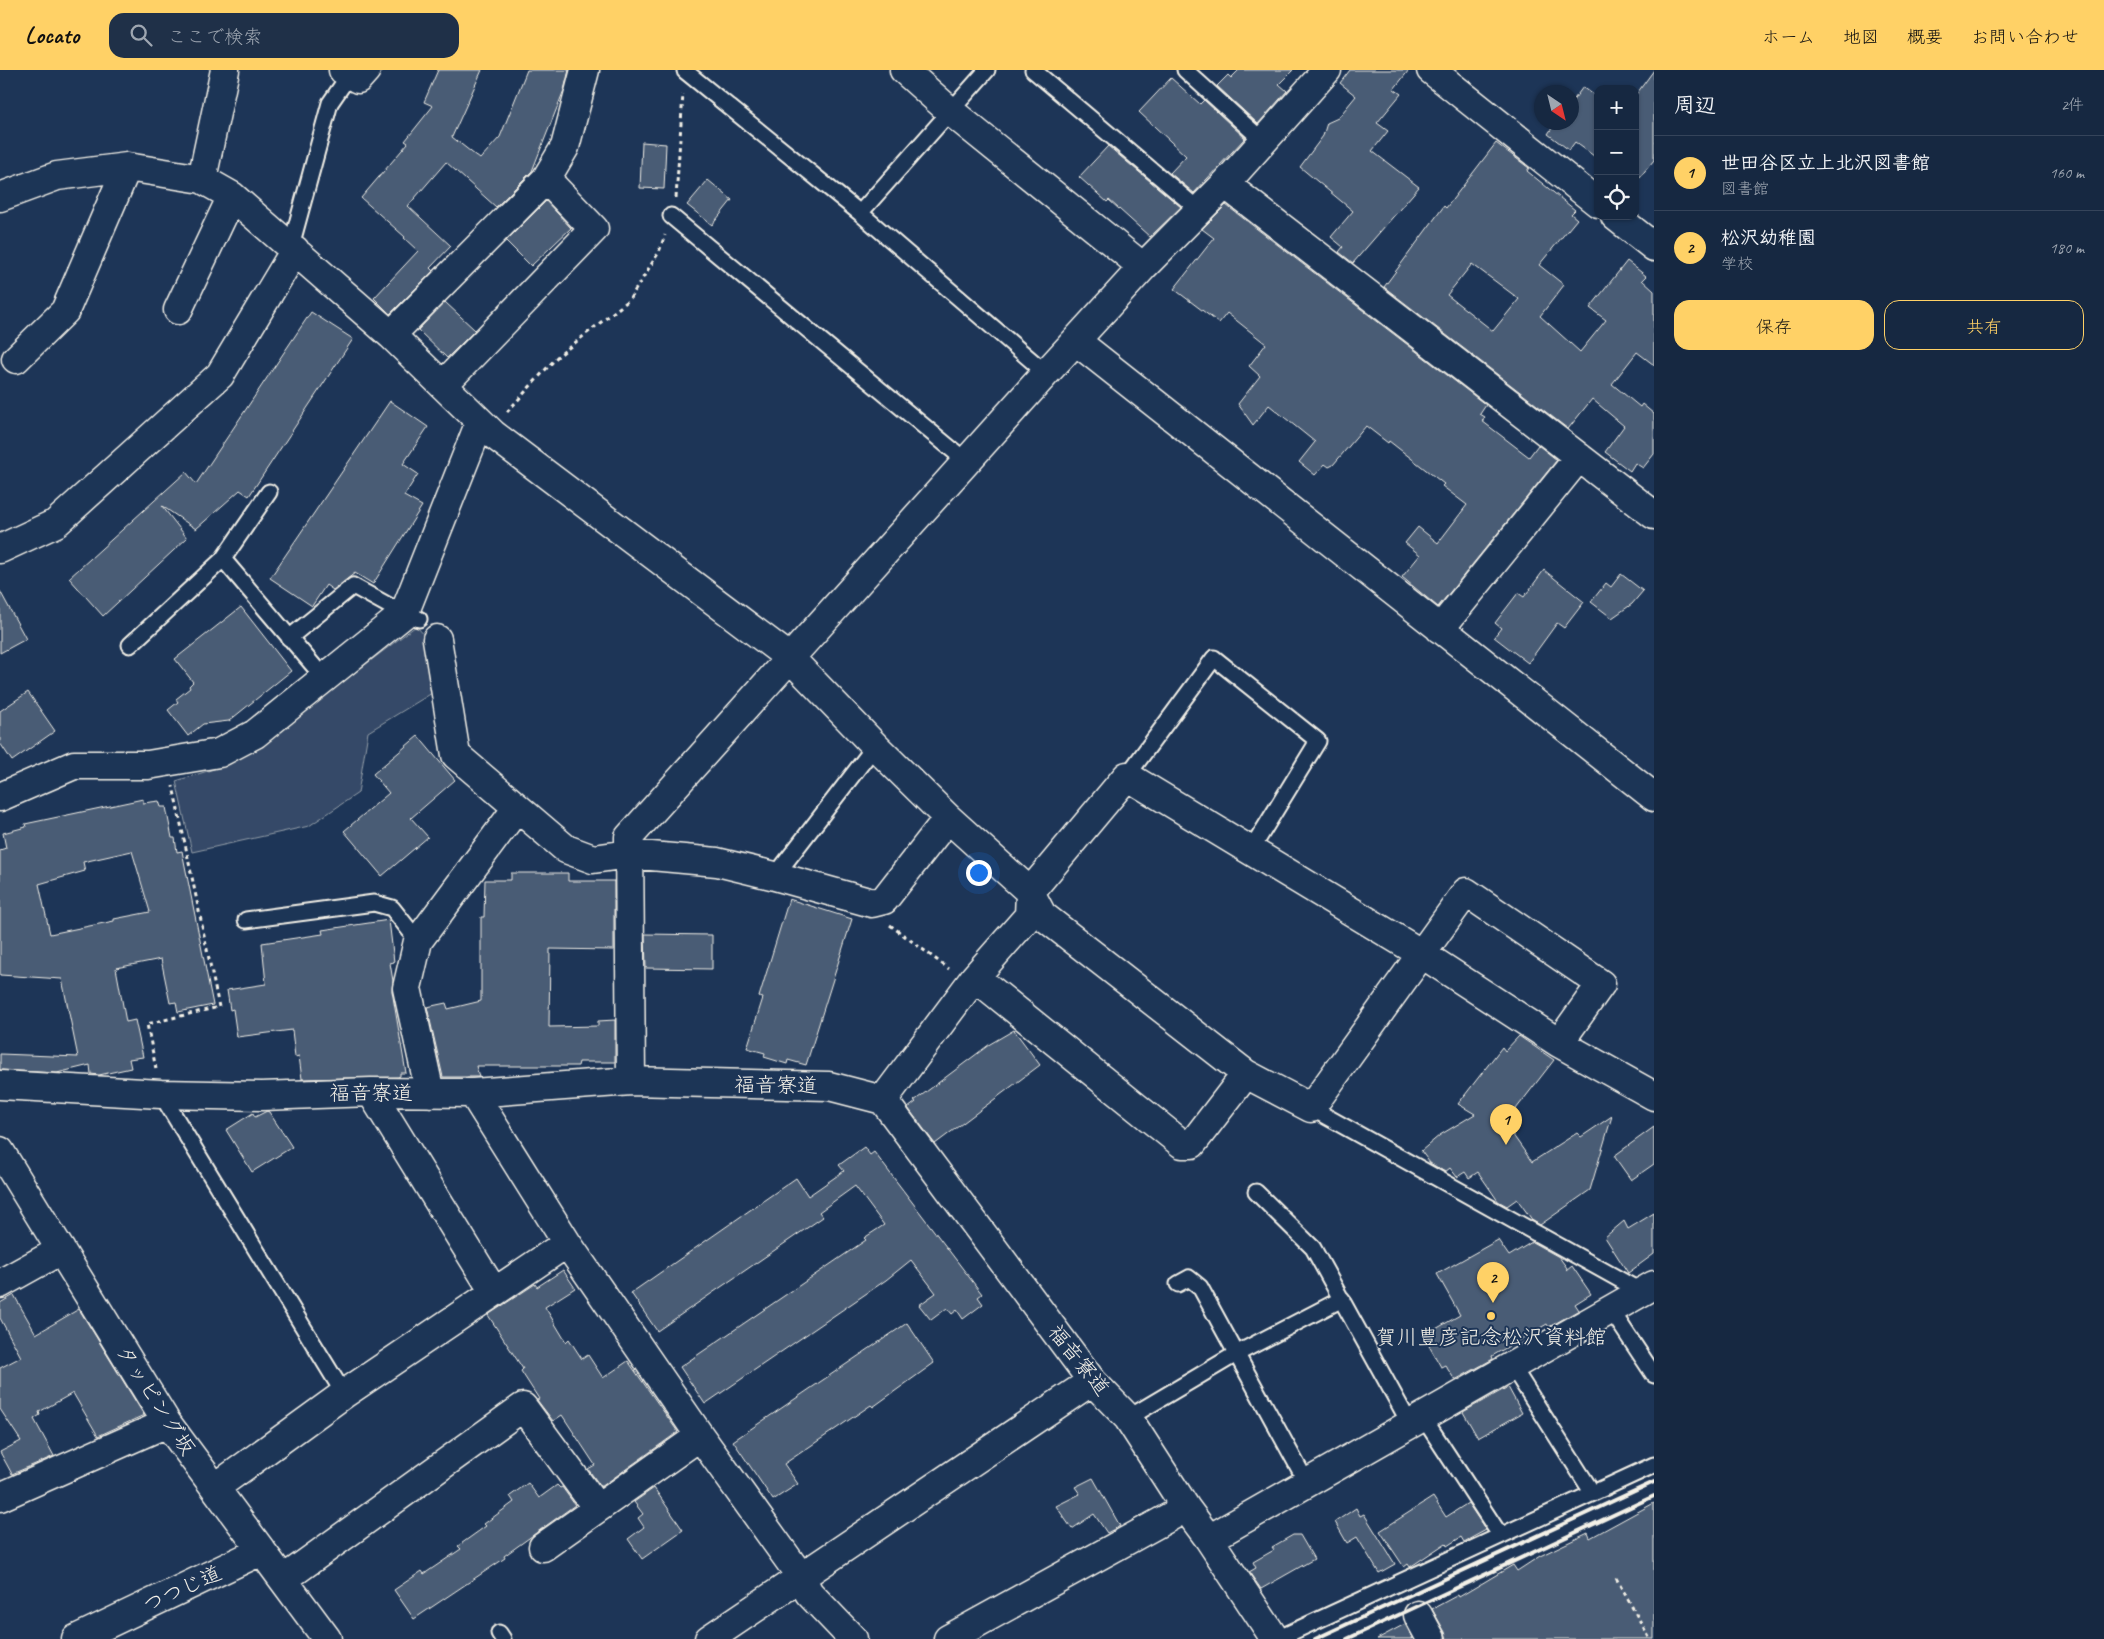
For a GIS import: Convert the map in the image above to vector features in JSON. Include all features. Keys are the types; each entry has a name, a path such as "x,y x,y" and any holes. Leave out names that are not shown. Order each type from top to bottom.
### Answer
{"street":[{"path":"202,179 225,70"},
{"path":"390,335 546,179 565,147 585,70"},
{"path":"904,70 950,111 1143,267"},
{"path":"631,1081 629,837 1046,373 1143,267 1225,184 1327,70"},
{"path":"1431,70 1594,200"},
{"path":"16,359 65,311 127,167"},
{"path":"0,197 57,176 127,167 202,179 232,196 390,335 480,422 511,449 790,658 874,746 948,818 1030,892 1042,914 1246,1074 1312,1108 1466,892 1601,984 1559,1042"},
{"path":"443,385 594,229 546,179"},
{"path":"1225,184 1654,515"},
{"path":"178,310 232,196"},
{"path":"1620,220 1654,247"},
{"path":"0,549 56,523 220,375 293,248"},
{"path":"1076,342 1654,797"},
{"path":"3,789 74,765 148,765 219,753 256,734 324,678 411,617 480,422"},
{"path":"1440,629 1579,457"},
{"path":"437,639 456,756 566,849 593,859 629,854 717,862 872,903 884,900 948,818"},
{"path":"884,1100 972,981 1029,916 1030,892 1127,776 1250,852 1422,954 1559,1042 1654,1096"},
{"path":"430,1093 407,988 418,941 518,808"},
{"path":"972,981 1182,1144 1192,1144 1246,1074"},
{"name":"福音寮道","path":"0,1086 161,1094 262,1096 371,1092 473,1093 631,1081 829,1086 884,1100 1092,1381 1128,1418 1186,1508 1276,1639"},
{"path":"371,1092 494,1292"},
{"path":"473,1093 567,1243 700,1436 801,1577 808,1593 853,1639"},
{"name":"タッピング坂","path":"4,1165 61,1250 167,1423 327,1639"},
{"path":"216,1487 344,1394 567,1243"},
{"path":"0,1284 61,1250"},
{"path":"1209,1539 1648,1288"},
{"path":"709,1639 1092,1381"},
{"path":"284,1579 523,1407 597,1508"},
{"path":"0,1497 167,1423"},
{"path":"543,1547 700,1436"},
{"path":"948,1639 1186,1508"},
{"name":"つつじ道","path":"88,1637 262,1551"},
{"path":"1418,1615 1431,1639"}],"lane":[{"path":"860,213 987,70"},
{"path":"1033,70 1199,210"},
{"path":"1185,70 1263,141"},
{"path":"293,248 330,103 353,71"},
{"path":"685,71 860,213 1046,373"},
{"path":"671,216 966,462"},
{"path":"130,645 223,559 269,492"},
{"path":"223,559 324,678"},
{"path":"289,638 353,586 411,617"},
{"path":"1127,776 1214,658 1318,741 1250,852"},
{"path":"775,876 874,746"},
{"path":"246,920 374,903 392,908 418,941"},
{"path":"161,1094 344,1394"},
{"path":"1312,1108 1648,1288"},
{"path":"1256,1192 1313,1248 1416,1420 1500,1535"},
{"path":"1178,1284 1190,1278 1200,1287 1308,1483"},
{"path":"1128,1418 1236,1354 1342,1299"},
{"path":"1611,1310 1654,1375"},
{"path":"1512,1366 1592,1492"},
{"path":"1276,1639 1654,1465"}],"path":[{"path":"161,1094 146,1024 219,1007 173,784"},
{"path":"872,903 872,911 972,981"},
{"path":"1616,1578 1650,1639"}],"shaded area":[{"path":"416,626 427,638 437,690 368,732 358,793 309,826 192,852 176,781 230,764 264,742"}],"building":[{"path":"438,70 482,70 452,137 480,159 500,137 527,70 569,70 564,90 532,171 496,207 446,162 408,206 451,246 430,268 433,271 390,314 374,298 418,251 361,198 408,143 405,141 433,106 424,102"},
{"path":"1239,70 1293,70 1279,84 1287,91 1258,124 1217,86 1228,75 1231,78"},
{"path":"1350,70 1409,70 1394,89 1401,94 1377,123 1388,131 1372,151 1419,187 1353,263 1339,252 1343,247 1331,237 1353,211 1300,167 1323,136 1327,123 1338,118 1356,96 1340,83"},
{"path":"1654,70 1654,160 1639,178 1639,130 1639,91"},
{"path":"1171,78 1200,104 1204,100 1245,138 1194,193 1170,173 1186,156 1139,112"},
{"path":"1583,87 1594,95 1594,156 1575,142 1569,150 1548,134 1551,130 1579,130 1579,92"},
{"path":"642,142 666,144 664,189 640,188"},
{"path":"1496,143 1529,168 1527,171 1575,210 1571,214 1577,219 1539,265 1564,285 1540,316 1580,352 1606,320 1590,308 1627,261 1646,276 1642,280 1654,291 1654,365 1637,352 1612,384 1640,407 1642,404 1654,414 1654,454 1643,468 1635,463 1630,471 1605,452 1624,426 1592,399 1568,429 1384,287 1444,206 1446,208","holes":["1472,264 1519,299 1493,331 1447,295"]},
{"path":"1108,146 1181,207 1150,237 1109,200 1107,202 1079,177"},
{"path":"708,180 732,200 712,225 687,205"},
{"path":"546,201 571,228 531,266 506,241"},
{"path":"1226,205 1486,405 1480,414 1485,417 1482,421 1529,457 1538,445 1557,460 1438,607 1402,577 1420,555 1405,543 1418,527 1438,543 1467,505 1442,486 1444,484 1389,441 1388,443 1366,426 1333,465 1329,467 1325,464 1315,475 1299,462 1315,442 1269,405 1253,425 1238,404 1260,376 1249,366 1266,344 1227,313 1219,323 1174,289 1214,238 1202,229"},
{"path":"445,302 475,330 447,358 418,330"},
{"path":"311,312 353,339 249,496 240,490 196,529 162,506 187,538 103,616 69,578 186,472 196,484"},
{"path":"390,401 428,427 403,464 418,474 404,496 422,506 373,584 355,573 333,590 326,585 312,606 270,578"},
{"path":"1544,570 1584,602 1564,628 1557,623 1528,663 1494,637 1501,628 1495,623 1518,593 1524,597"},
{"path":"1621,574 1643,591 1632,604 1612,618 1591,602 1606,583 1611,587"},
{"path":"0,591 26,639 0,653"},
{"path":"241,607 291,671 229,721 203,724 188,736 168,710 178,702 176,699 190,688 189,686 193,682 175,659"},
{"path":"28,692 55,731 12,761 0,743 0,711"},
{"path":"418,736 455,780 411,818 428,837 382,876 344,831 389,793 373,774"},
{"path":"143,799 143,803 159,801 161,807 166,807 172,838 175,838 177,852 182,851 213,1005 178,1012 176,1002 170,1003 161,959 116,968 126,1022 135,1020 143,1057 129,1059 131,1068 99,1075 91,1074 90,1065 57,1073 0,1070 0,1054 78,1057 62,979 0,975 0,850 6,848 3,833 26,827 25,824","holes":["132,851 150,912 50,934 39,884 85,871 83,862"]},
{"path":"511,873 568,873 568,881 614,881 614,950 550,949 549,1027 598,1026 598,1021 615,1020 615,1062 579,1062 578,1066 476,1066 479,1077 443,1077 427,1007 446,1003 448,1009 481,1001 481,917 484,917 485,880 511,880"},
{"path":"789,899 852,919 806,1065 788,1060 787,1064 764,1057 765,1053 747,1048 763,998 759,997"},
{"path":"389,920 394,962 390,963 393,981 392,991 406,1073 400,1073 398,1077 302,1079 299,1056 295,1057 292,1030 237,1037 233,1009 230,1010 227,990 266,984 262,943 323,934 322,930"},
{"path":"645,934 712,935 712,969 646,968"},
{"path":"1014,1030 1040,1065 935,1144 908,1108 916,1102 914,1101 990,1044"},
{"path":"1519,1036 1554,1060 1509,1118 1515,1127 1510,1131 1532,1162 1577,1133 1581,1137 1612,1116 1590,1190 1540,1225 1533,1221 1517,1199 1507,1206 1498,1201 1478,1172 1469,1178 1465,1172 1457,1177 1450,1168 1445,1172 1430,1163 1421,1151 1440,1135 1475,1114 1458,1104 1502,1047 1505,1051"},
{"path":"267,1111 292,1147 252,1172 226,1130 253,1113 255,1117"},
{"path":"1654,1127 1654,1164 1631,1180 1614,1156"},
{"path":"864,1147 870,1155 874,1152 982,1294 978,1297 983,1304 963,1319 957,1310 952,1314 947,1308 931,1320 919,1305 936,1293 911,1260 886,1280 705,1404 680,1367 866,1240 864,1238 884,1225 855,1186 819,1212 823,1217 657,1331 631,1293 796,1178 808,1196 844,1171 839,1165"},
{"path":"1654,1213 1654,1254 1628,1273 1605,1237 1624,1221 1628,1229"},
{"path":"1498,1240 1509,1256 1532,1242 1559,1257 1567,1268 1566,1271 1572,1266 1591,1294 1575,1304 1579,1310 1549,1327 1547,1324 1492,1356 1493,1359 1455,1380 1445,1365 1441,1367 1428,1344 1433,1340 1427,1334 1460,1315 1437,1274"},
{"path":"563,1270 575,1288 545,1307 566,1342 569,1339 582,1359 588,1355 603,1378 628,1361 678,1432 601,1487 588,1469 595,1465 562,1415 553,1421 537,1400 539,1399 521,1371 523,1369 488,1315 535,1284 537,1287"},
{"path":"14,1295 36,1334 79,1309 144,1415 98,1436 73,1393 39,1412 40,1415 34,1419 54,1456 12,1474 0,1452 21,1441 0,1409 0,1368 21,1357 0,1318 0,1303"},
{"path":"907,1323 934,1363 873,1407 871,1405 784,1464 798,1484 773,1500 733,1441"},
{"path":"1508,1387 1522,1413 1478,1438 1463,1412"},
{"path":"1093,1478 1120,1526 1107,1533 1094,1514 1072,1529 1056,1506 1080,1494 1075,1487"},
{"path":"528,1483 539,1498 557,1485 560,1488 562,1487 575,1505 504,1556 505,1558 414,1619 394,1590 422,1571 424,1574 461,1549 458,1546 486,1526 484,1524 514,1502 510,1496"},
{"path":"654,1488 683,1530 642,1559 628,1539 644,1527 638,1518 643,1514 634,1502"},
{"path":"1433,1497 1446,1517 1468,1503 1486,1530 1464,1542 1461,1537 1447,1546 1446,1543 1410,1567 1408,1564 1404,1567 1380,1531"},
{"path":"1654,1503 1654,1639 1447,1639 1432,1609 1458,1595 1459,1597 1513,1565 1517,1571 1540,1556 1588,1533 1590,1538"},
{"path":"1356,1508 1360,1516 1364,1514 1395,1564 1379,1573 1357,1537 1347,1543 1335,1522"},
{"path":"1293,1535 1300,1535 1314,1559 1261,1589 1249,1572 1256,1568 1253,1562 1274,1550 1272,1547"},
{"path":"1405,1624 1413,1639 1377,1639"}],"railway":[{"path":"1315,1639 1654,1482"},
{"path":"1347,1639 1654,1496"}],"place":[{"name":"世田谷区立上北沢図書館","path":"1506,1145"},
{"name":"松沢幼稚園","path":"1493,1303"},
{"name":"賀川豊彦記念松沢資料館","path":"1491,1316"}]}
